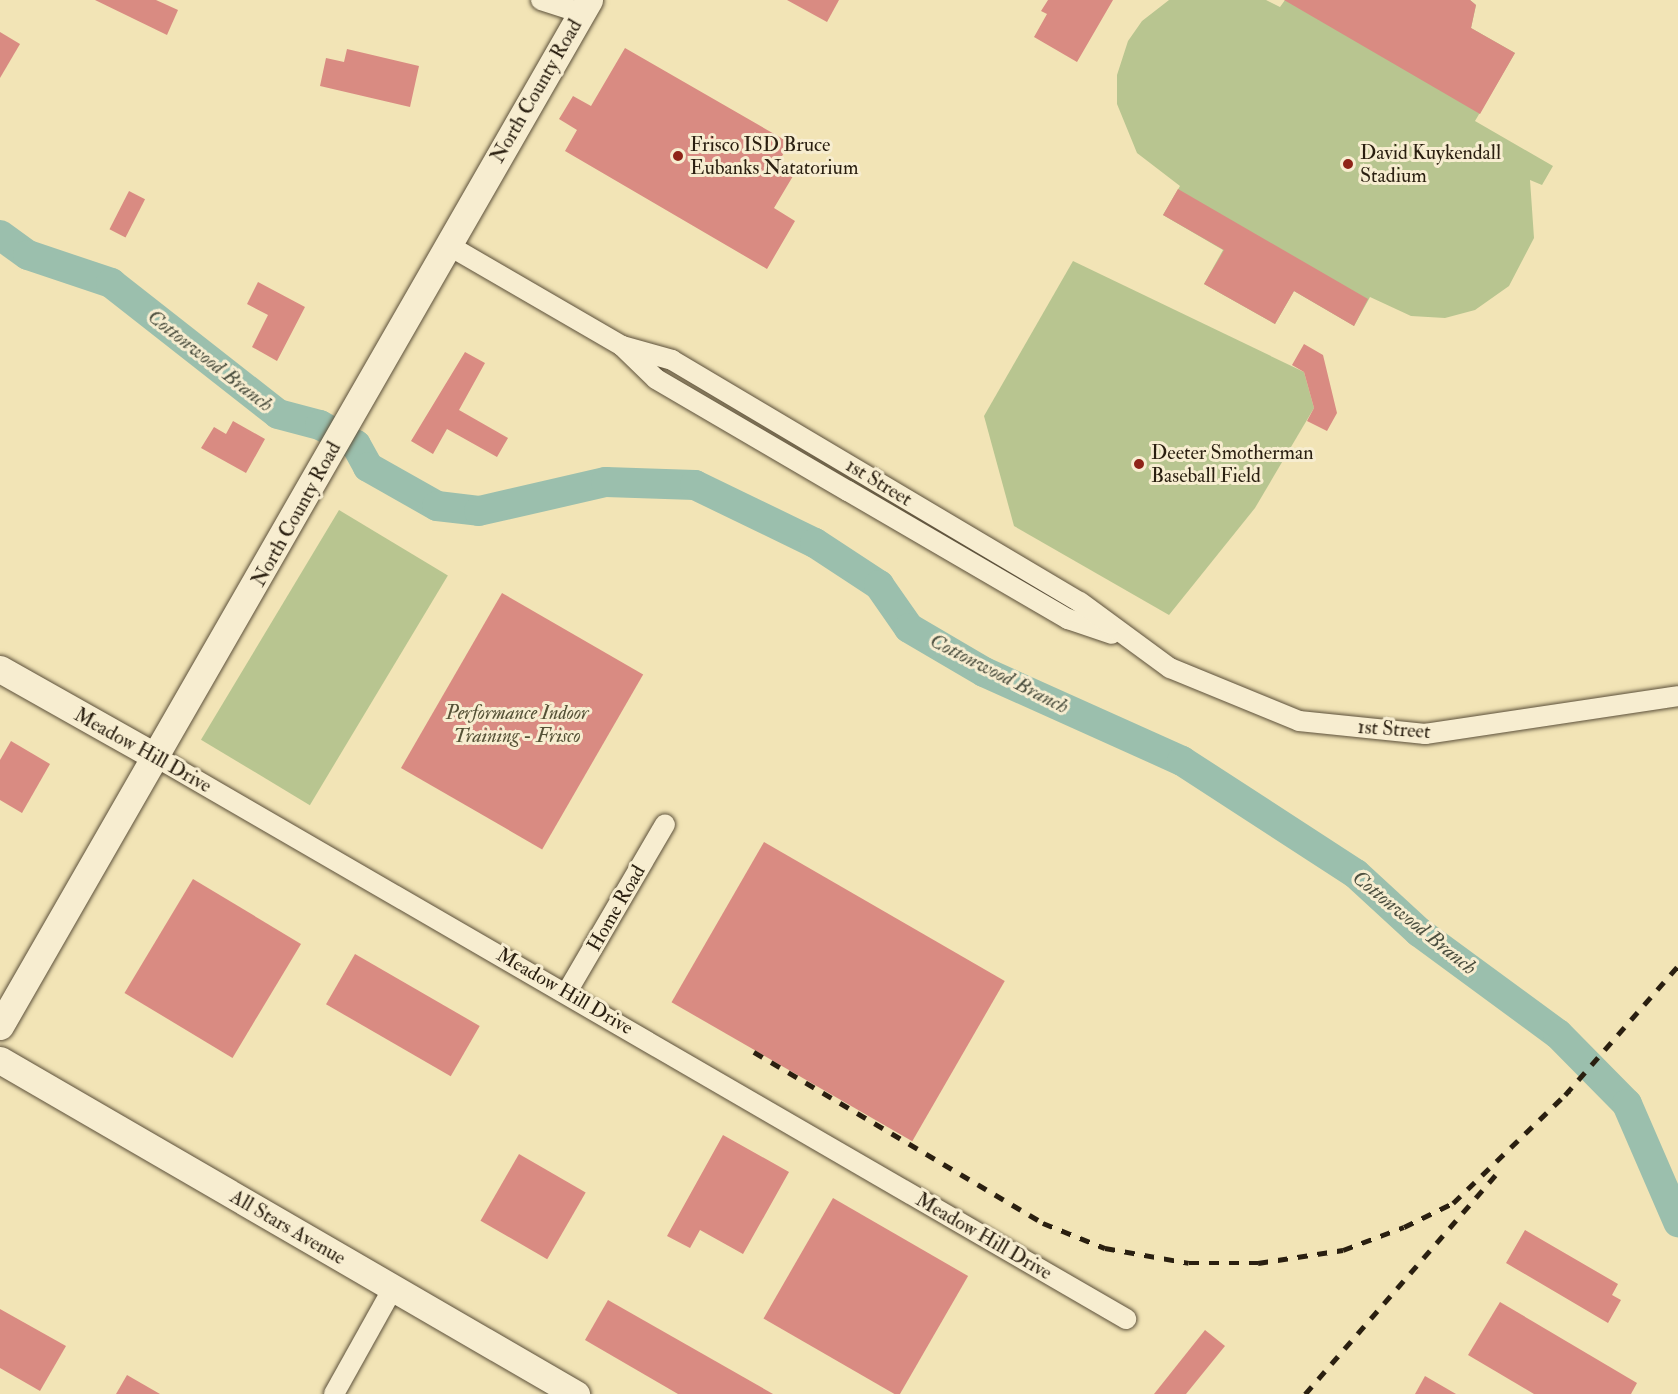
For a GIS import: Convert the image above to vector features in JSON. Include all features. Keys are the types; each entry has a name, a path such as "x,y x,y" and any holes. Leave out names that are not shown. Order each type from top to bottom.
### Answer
{"street":[{"path":"541,0 585,7"},
{"name":"North County Road","path":"0,1026 158,758 585,7"},
{"name":"1st Street","path":"448,245 622,346 656,379 1068,619 1126,639"},
{"name":"1st Street","path":"622,346 672,360 1080,602 1126,639 1170,668 1310,722 1425,734 1678,696"},
{"path":"848,491 859,470"},
{"name":"Meadow Hill Drive","path":"0,669 567,992 1126,1319"},
{"name":"Home Road","path":"567,992 665,824"},
{"name":"All Stars Avenue","path":"0,1060 576,1394"},
{"path":"334,1394 393,1288"}],"green space":[{"name":"David Kuykendall Stadium","path":"1169,0 1266,0 1280,7 1285,0 1470,0 1476,5 1471,28 1515,53 1475,121 1553,166 1542,185 1530,180 1534,238 1509,286 1475,310 1445,318 1411,316 1370,297 1354,326 1294,291 1275,324 1204,284 1223,250 1163,215 1180,186 1137,153 1117,104 1117,75 1128,41 1142,21"},
{"name":"Deeter Smotherman Baseball Field","path":"1073,261 1304,372 1314,408 1255,508 1169,615 1014,526 984,416"},
{"path":"339,510 448,575 310,805 201,740"}],"building":[{"path":"95,0 156,0 178,10 167,35"},
{"path":"787,0 839,0 827,22"},
{"path":"1048,0 1113,0 1077,62 1034,37 1047,14 1041,11"},
{"path":"1284,0 1470,0 1476,5 1471,28 1515,53 1480,114"},
{"path":"0,32 20,44 0,78"},
{"name":"Frisco ISD Bruce Eubanks Natatorium","path":"625,48 790,143 779,161 796,171 774,208 795,221 767,269 565,151 577,130 559,119 573,96 591,106"},
{"path":"347,49 419,66 410,107 320,86 326,58 344,62"},
{"path":"1178,189 1368,299 1354,326 1294,291 1275,324 1204,284 1224,250 1163,215"},
{"path":"129,191 145,199 126,237 109,229"},
{"path":"258,282 305,307 277,361 252,347 268,315 247,304"},
{"path":"1304,344 1323,355 1337,413 1327,431 1307,421 1314,408 1304,372 1292,365"},
{"path":"465,352 485,363 459,410 508,438 497,457 447,429 433,454 411,441"},
{"path":"233,421 265,439 246,473 201,448 214,427 226,434"},
{"name":"Performance Indoor Training - Frisco","path":"502,593 643,674 542,849 401,768"},
{"path":"11,741 50,764 22,813 0,800 0,760"},
{"path":"764,842 1005,981 912,1141 672,1002"},
{"path":"193,879 301,944 233,1058 124,993"},
{"path":"355,954 480,1026 451,1076 326,1004"},
{"path":"723,1135 789,1172 743,1254 700,1230 690,1248 667,1236"},
{"path":"519,1154 586,1192 547,1259 481,1221"},
{"path":"833,1198 968,1276 900,1394 894,1394 764,1318"},
{"path":"1525,1230 1618,1284 1612,1295 1621,1300 1608,1323 1506,1263"},
{"path":"608,1300 773,1394 678,1394 585,1340"},
{"path":"1500,1302 1637,1383 1631,1394 1534,1394 1468,1355"},
{"path":"0,1309 66,1346 40,1391 0,1368"},
{"path":"1205,1330 1225,1346 1186,1394 1154,1394"},
{"path":"127,1375 160,1394 116,1394"},
{"path":"1425,1376 1456,1394 1415,1394"}],"waterway":[{"name":"Cottonwood Branch","path":"0,235 28,255 111,283 278,414 320,425 356,445 368,467 437,506 479,511 606,482 695,485 815,543 879,585 909,628 984,672 1182,761 1356,874 1419,932 1558,1034 1627,1104 1678,1222"}],"railway":[{"path":"1565,1095 1678,966"},
{"path":"754,1052 1043,1223 1105,1248 1189,1263 1258,1263 1343,1250 1404,1227 1453,1203 1569,1091"},
{"path":"1305,1394 1500,1170"}],"place":[{"name":"Frisco ISD Bruce Eubanks Natatorium","path":"678,156"},
{"name":"David Kuykendall Stadium","path":"1348,164"},
{"name":"Deeter Smotherman Baseball Field","path":"1139,464"}]}
